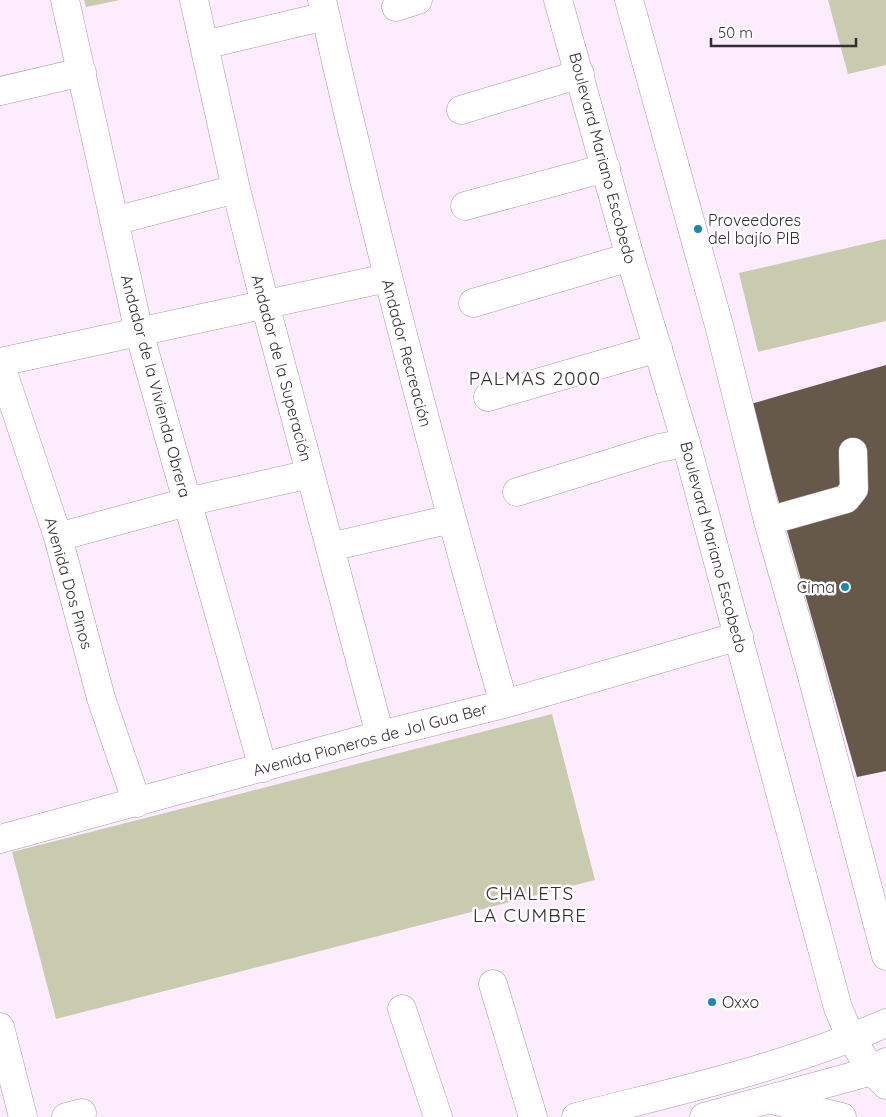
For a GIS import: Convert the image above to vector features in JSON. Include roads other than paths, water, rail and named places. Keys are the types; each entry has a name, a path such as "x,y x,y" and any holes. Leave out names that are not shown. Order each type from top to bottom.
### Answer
{"street":[{"name":"Andador de la Vivienda Obrera","path":"66,0 140,332 263,768"},
{"name":"Andador de la Superación","path":"194,0 236,189 265,304 380,735"},
{"name":"Boulevard Mariano Escobedo","path":"558,0 630,257 686,443 838,1008 851,1038 881,1073"},
{"path":"629,0 720,329 768,521 809,665 886,956"},
{"path":"204,45 324,8"},
{"name":"Andador Recreación","path":"324,8 387,278 451,519 504,704"},
{"path":"0,91 82,72"},
{"path":"461,110 580,74"},
{"path":"465,206 606,168"},
{"path":"114,221 236,189"},
{"path":"473,304 630,257"},
{"path":"0,362 387,278"},
{"path":"488,397 658,348"},
{"name":"Avenida Dos Pinos","path":"0,362 58,537 101,698 136,803"},
{"path":"516,492 659,448 686,443"},
{"path":"768,521 846,499 854,489 853,452"},
{"path":"58,537 187,502 310,474"},
{"path":"330,548 451,519"},
{"name":"Avenida Pioneros de Jol Gua Ber","path":"0,839 380,735 504,704 739,636"},
{"path":"493,984 533,1117"},
{"path":"402,1009 438,1117"},
{"path":"576,1117 768,1068 851,1038 886,1023"},
{"path":"0,1027 23,1117"},
{"path":"704,1117 881,1073"},
{"path":"770,1100 842,1117"}],"place":[{"name":"Proveedores del bajío PIB","path":"698,229"},
{"name":"Cima","path":"845,587"},
{"name":"Oxxo","path":"712,1002"}],"district":[{"name":"PALMAS 2000","path":"535,378"},
{"name":"CHALETS LA CUMBRE","path":"530,904"}]}
